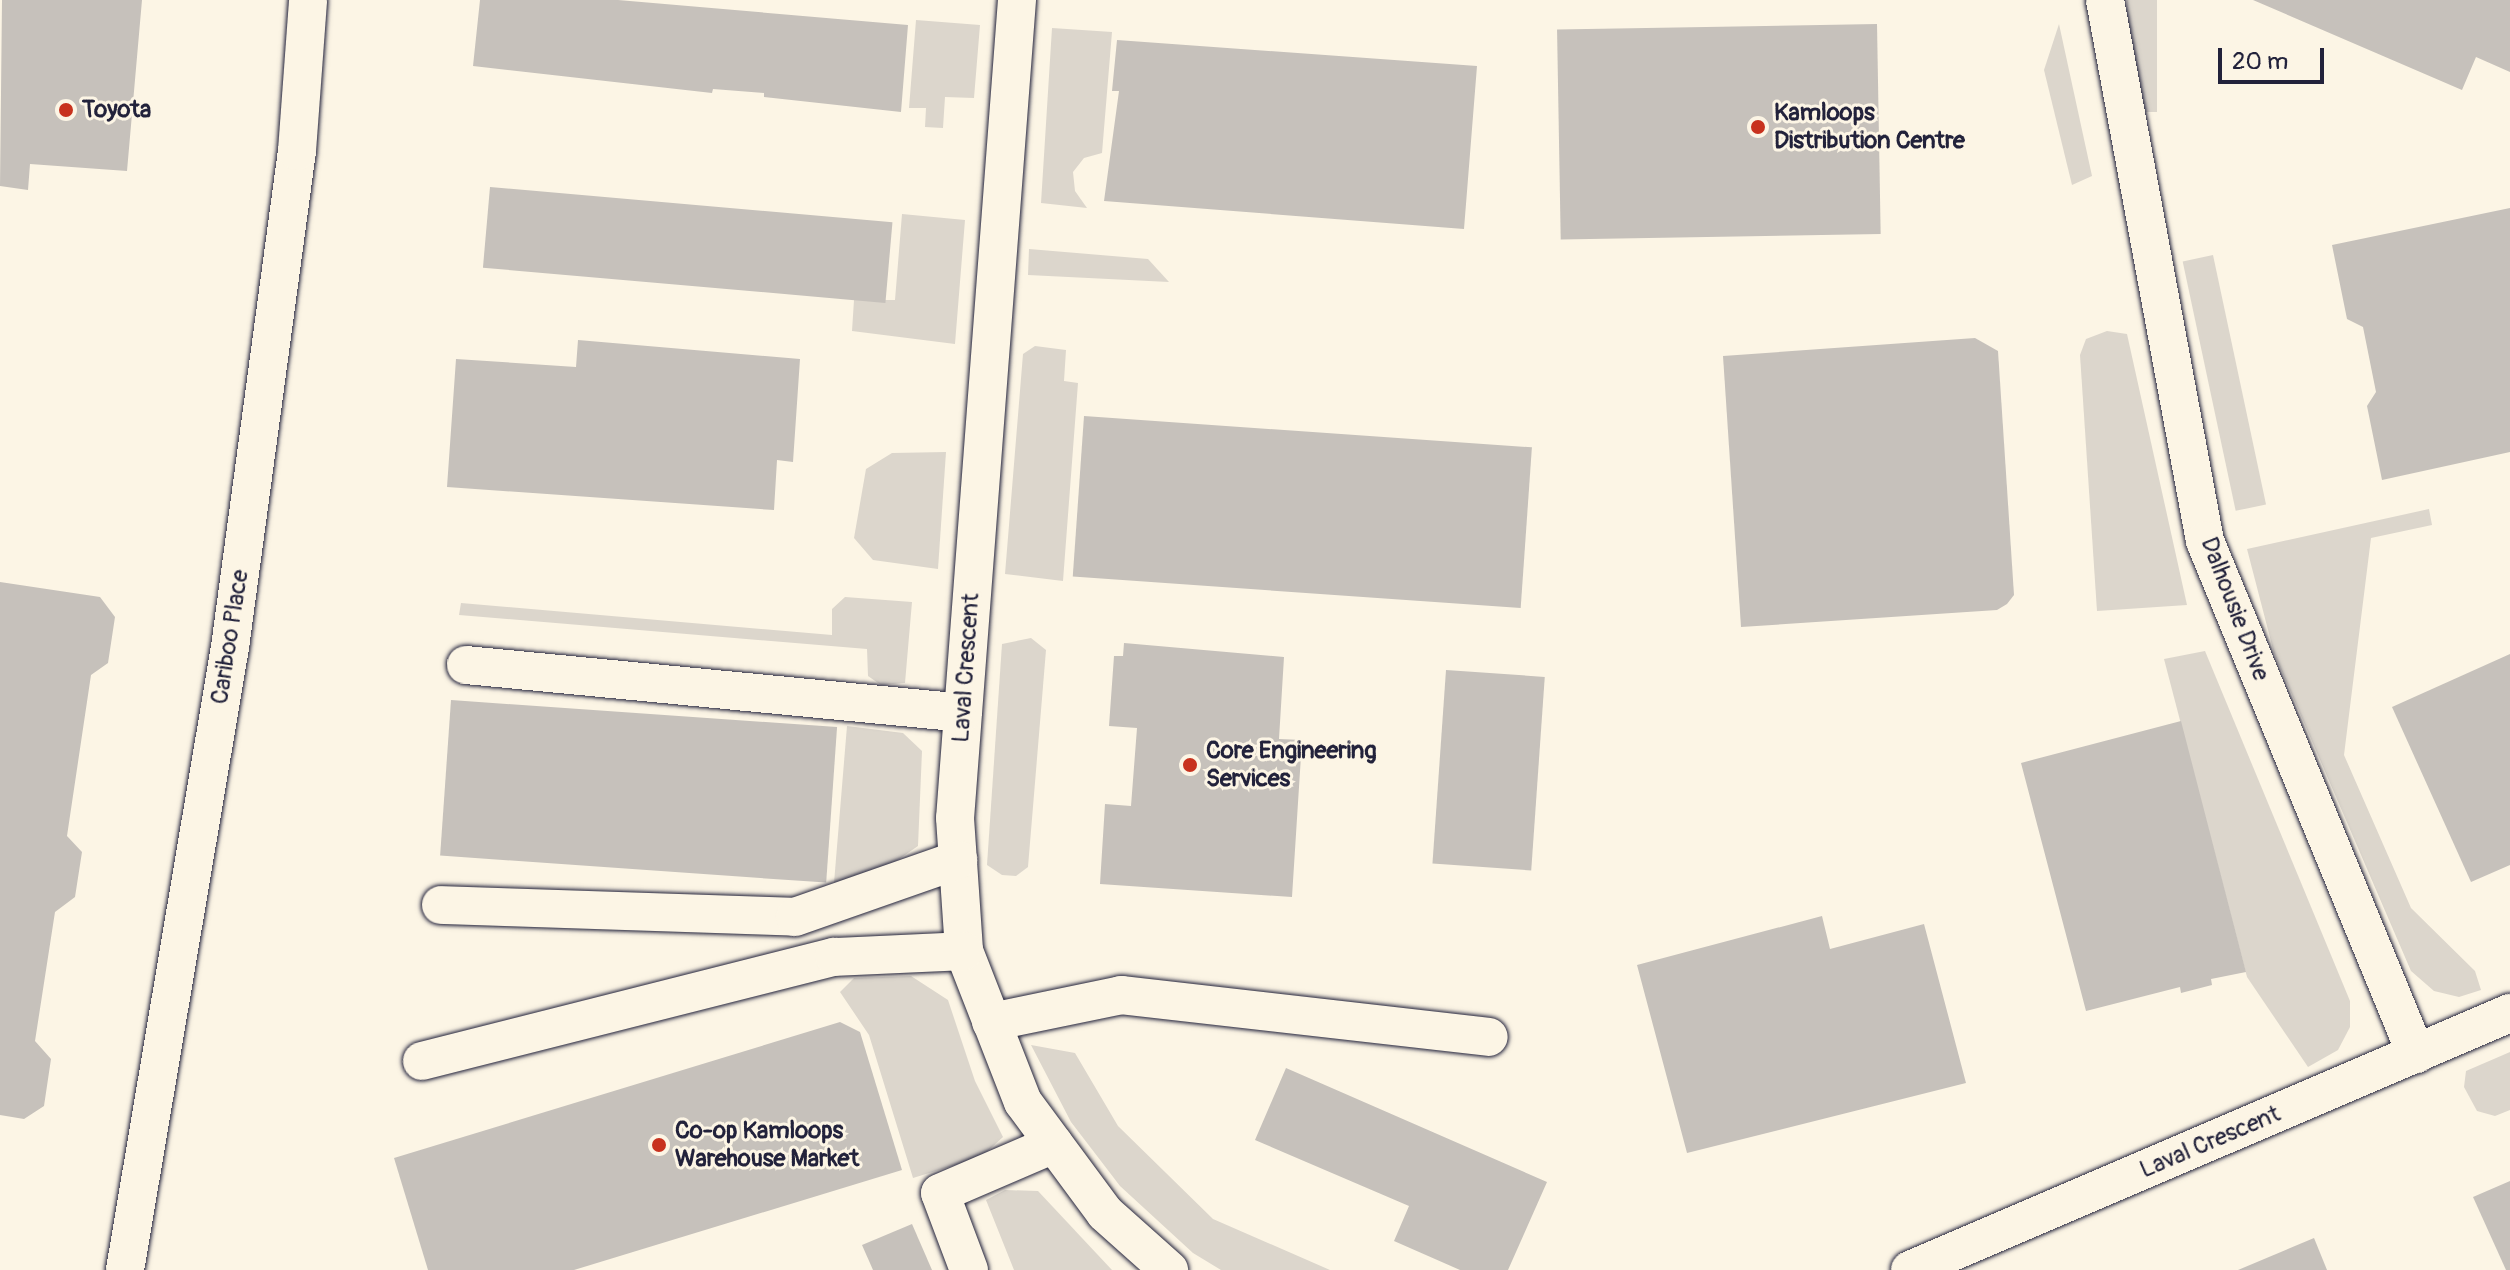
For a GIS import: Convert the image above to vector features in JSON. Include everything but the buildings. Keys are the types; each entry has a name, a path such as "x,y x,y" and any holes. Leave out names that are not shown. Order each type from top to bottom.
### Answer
{"street":[{"name":"Cariboo Place","path":"125,1270 230,647 297,151 308,0"},
{"name":"Laval Crescent","path":"1017,0 955,818 964,951 1023,1102 1105,1213 1169,1270"},
{"name":"Dalhousie Drive","path":"2105,0 2205,541 2416,1054"},
{"path":"466,665 963,713"},
{"path":"441,905 795,917 958,860"},
{"path":"422,1061 834,957 964,951"},
{"path":"991,1022 1121,995 1489,1037"},
{"name":"Laval Crescent","path":"1910,1270 2510,1013"},
{"path":"969,1270 940,1193 1054,1144"}],"shaded area":[{"path":"2127,0 2157,0 2157,112 2127,112"},
{"path":"916,20 980,25 974,98 945,97 943,128 925,127 926,108 909,108"},
{"path":"2059,24 2092,176 2072,185 2044,70"},
{"path":"1052,28 1112,32 1102,153 1084,158 1073,172 1075,191 1087,208 1041,203"},
{"path":"902,214 965,220 955,344 852,331 854,300 895,300"},
{"path":"1029,249 1148,259 1169,282 1028,275"},
{"path":"2213,255 2266,504 2236,511 2183,261"},
{"path":"2107,331 2127,334 2187,605 2097,611 2080,355 2086,339"},
{"path":"1035,346 1066,350 1064,381 1078,383 1063,581 1005,574 1023,354"},
{"path":"946,452 938,569 873,560 854,538 866,469 892,453"},
{"path":"2429,509 2432,525 2371,538 2344,755 2411,908 2475,971 2481,990 2459,997 2434,991 2411,971 2274,653 2247,549"},
{"path":"845,597 912,602 905,683 881,685 868,676 867,649 459,615 461,603 832,635 832,609"},
{"path":"1031,638 1046,650 1028,867 1016,876 1002,875 987,865 1002,644"},
{"path":"2205,651 2350,1001 2350,1027 2338,1050 2308,1067 2247,977 2164,659"},
{"path":"847,726 903,733 922,751 918,846 883,870 834,883"},
{"path":"911,976 948,1000 975,1081 1003,1137 981,1157 913,1178 869,1035 840,992 854,978"},
{"path":"1031,1045 1075,1053 1118,1126 1213,1219 1330,1270 1221,1270 1193,1253 1120,1186 1071,1122"},
{"path":"2510,1052 2510,1110 2495,1116 2477,1111 2464,1087 2466,1071"},
{"path":"1005,1190 1038,1191 1112,1270 1014,1270 986,1200"}],"place":[{"name":"Toyota","path":"66,110"},
{"name":"Kamloops Distribution Centre","path":"1758,127"},
{"name":"Core Engineering Services","path":"1190,765"},
{"name":"Co-op Kamloops Warehouse Market","path":"659,1145"}]}
